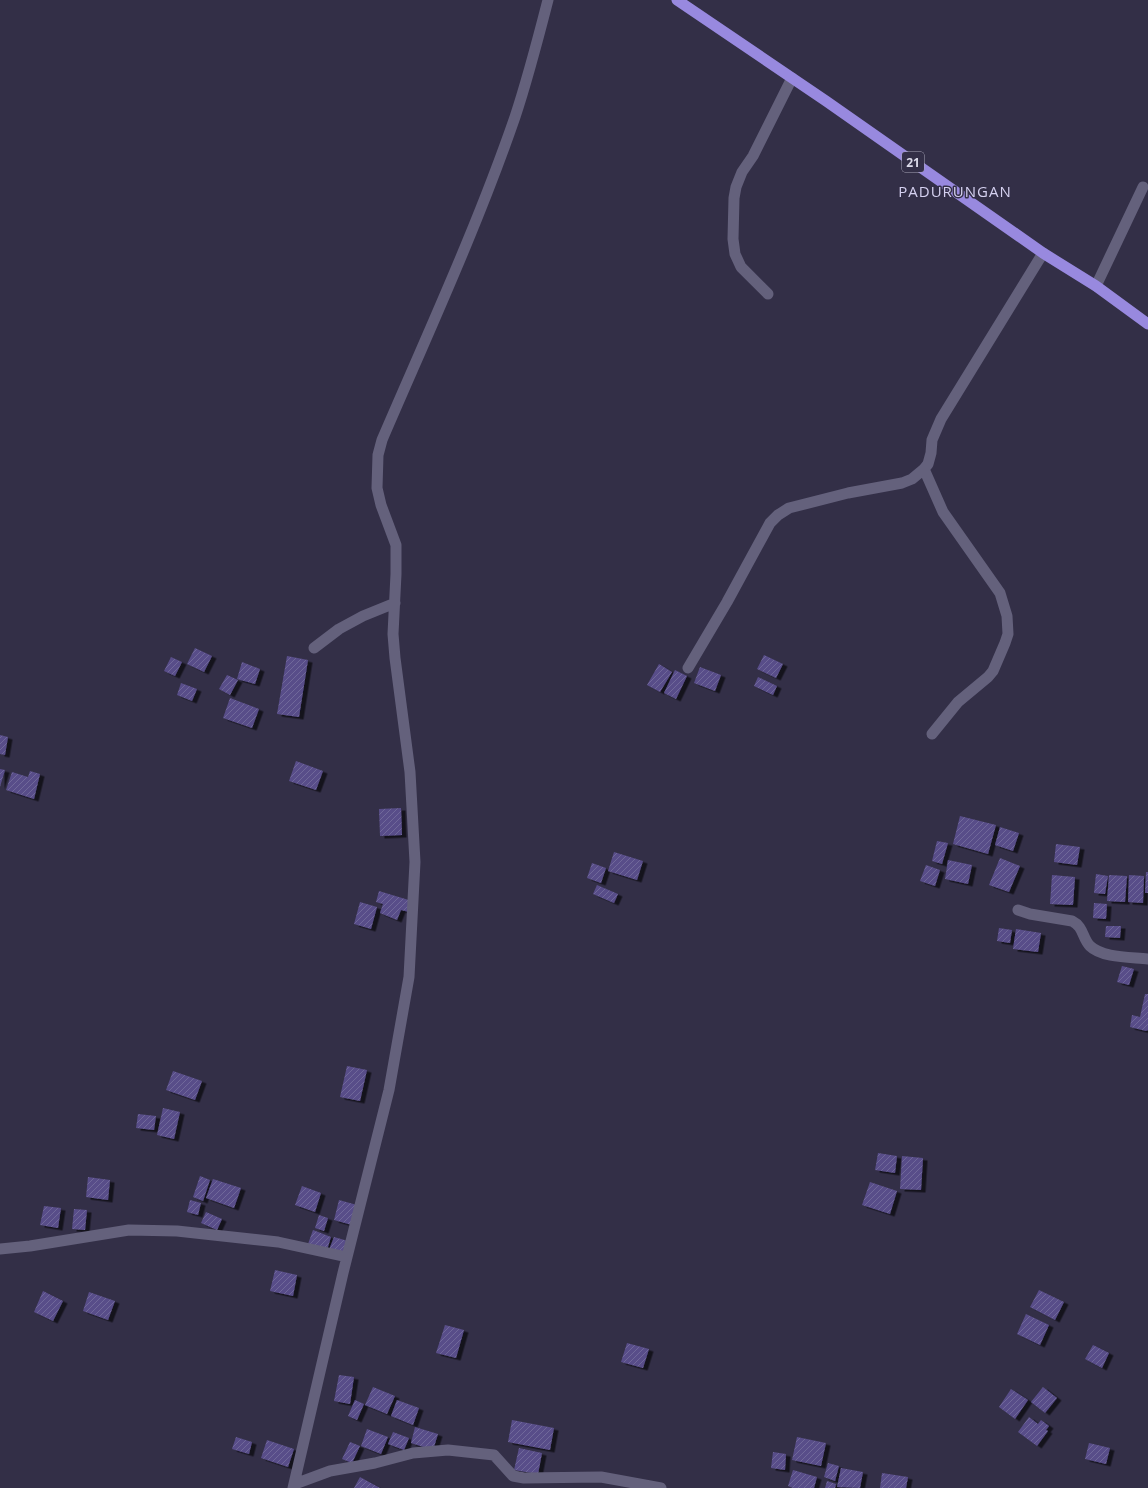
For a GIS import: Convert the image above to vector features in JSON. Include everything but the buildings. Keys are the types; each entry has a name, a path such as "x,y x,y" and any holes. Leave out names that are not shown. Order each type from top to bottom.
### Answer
{"highway":[{"name":"21","path":"677,0 792,78 1043,253 1096,286 1148,324"}],"street":[{"path":"294,1486 347,1257 389,1090 408,977 415,862 410,772 395,652 396,546 381,505 377,488 378,455 382,440 481,208 515,116 538,40 548,0"},
{"path":"768,294 741,267 735,254 733,240 734,198 736,187 742,172 753,156 792,78"},
{"path":"1096,286 1143,187"},
{"path":"688,668 727,602 770,523 778,514 789,508 848,493 902,483 912,479 924,469 928,464 932,440 941,419 1043,253"},
{"path":"924,469 943,512 1000,593 1004,602 1008,626 1005,643 993,670 988,677 958,702 932,734"},
{"path":"314,648 339,629 363,616 395,603"},
{"path":"1018,910 1030,914 1072,921 1078,924 1090,946 1098,951 1109,955 1148,959"},
{"path":"0,1249 30,1246 129,1230 177,1231 278,1242 347,1257"},
{"path":"294,1486 330,1471 375,1463 413,1453 448,1450 494,1455 514,1476 524,1478 601,1477 661,1488"}],"district":[{"name":"PADURUNGAN","path":"955,191"}]}
